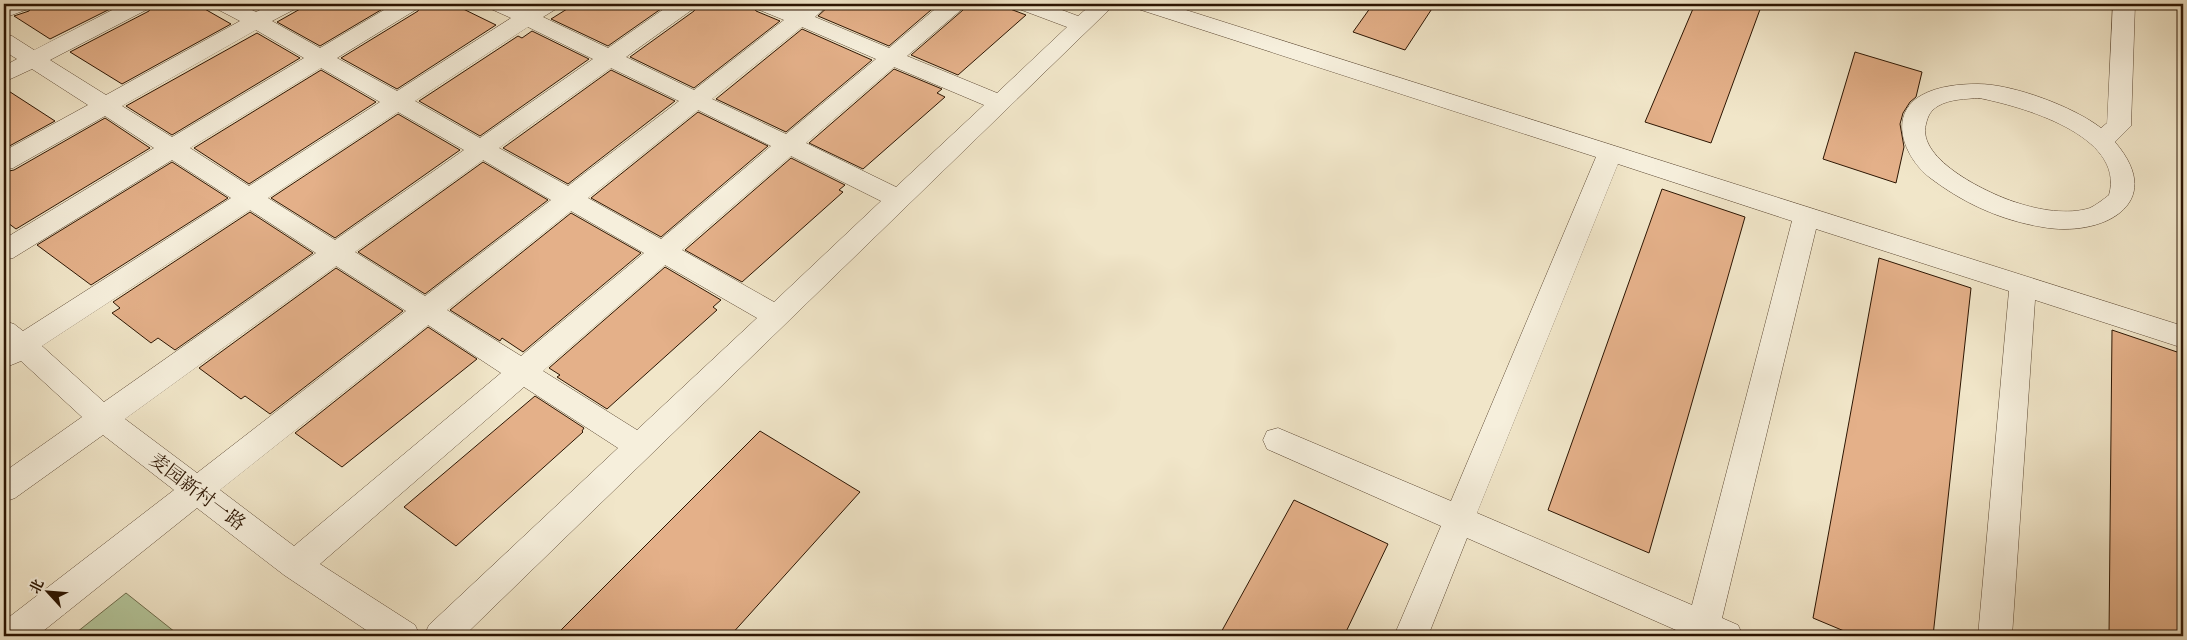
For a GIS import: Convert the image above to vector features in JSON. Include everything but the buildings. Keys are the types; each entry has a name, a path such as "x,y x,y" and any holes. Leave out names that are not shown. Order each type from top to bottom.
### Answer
{"street":[{"path":"4,12 20,4"},
{"path":"4,75 140,4"},
{"path":"225,4 777,316"},
{"path":"4,162 287,4"},
{"path":"4,251 409,4"},
{"path":"499,4 899,200"},
{"path":"10,345 249,197 548,4"},
{"path":"4,489 686,4"},
{"path":"765,4 808,11 891,57 1000,103"},
{"path":"296,565 954,4"},
{"path":"1027,4 1081,25"},
{"path":"441,636 1104,4"},
{"path":"1146,4 2183,336"},
{"path":"2101,142 2119,126 2124,4"},
{"path":"11,636 808,11"},
{"path":"4,41 640,447"},
{"path":"1979,91 2011,96 2044,107 2076,122 2101,142 2118,163 2125,184 2122,193 2118,202 2101,215 2072,220 2038,218 2001,208 1966,192 1939,173 1920,152 1912,131 1915,114 1929,100 1951,93 1979,91"},
{"path":"1411,636 1610,153"},
{"path":"1278,440 1459,519 1710,633 1806,216"},
{"path":"1995,636 2023,285"},
{"name":"麦园新村一路","path":"10,345 102,418 296,565 403,636"}],"green space":[{"path":"126,593 180,636 72,636"}]}
